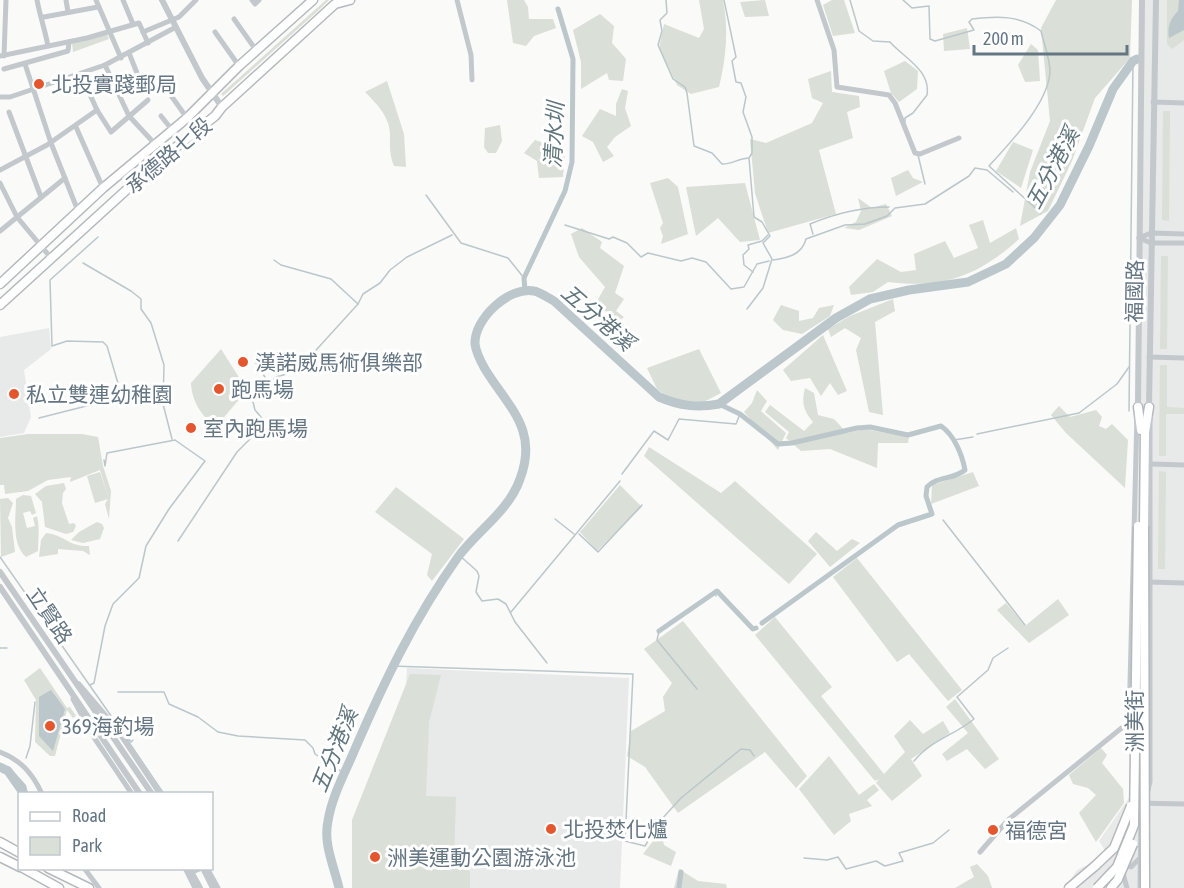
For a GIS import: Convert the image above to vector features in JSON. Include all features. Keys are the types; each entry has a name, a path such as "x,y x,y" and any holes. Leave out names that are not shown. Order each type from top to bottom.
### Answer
{"main road":[{"name":"承德路七段","path":"0,284 103,188 204,103 211,92 238,66 313,0"},
{"name":"承德路七段","path":"0,305 156,164 215,116 222,106 335,4 350,0"},
{"path":"1111,888 1130,854 1139,824 1141,422 1138,407"},
{"path":"1141,526 1145,432 1149,407"},
{"path":"1069,888 1114,848 1140,788"},
{"path":"1097,888 1117,867 1129,840 1140,788"},
{"path":"1140,788 1145,888"},
{"path":"0,842 18,852"},
{"path":"0,857 18,866"},
{"path":"25,870 59,888"},
{"path":"53,870 96,887"}],"street":[{"path":"6,0 2,56 69,42 139,23 148,43"},
{"path":"37,0 40,13 44,17 48,46"},
{"path":"66,0 68,12"},
{"path":"123,0 133,24"},
{"path":"162,0 211,92 222,106"},
{"path":"0,98 81,75 129,54 174,24 196,0"},
{"path":"252,0 255,4 259,0"},
{"path":"457,0 471,56 472,80"},
{"path":"817,0 834,50 837,87 889,95 903,121 915,153 920,154 959,138"},
{"name":"福國路","path":"1131,582 1138,407 1142,0"},
{"name":"福國路","path":"1151,582 1149,357 1156,0"},
{"path":"44,17 97,3 121,58"},
{"path":"234,19 256,50"},
{"path":"143,32 174,24"},
{"path":"215,32 238,66"},
{"path":"4,69 68,51 69,42"},
{"path":"129,54 141,83"},
{"path":"25,64 51,143 78,211"},
{"path":"105,65 129,116 155,144"},
{"path":"81,75 97,110 111,132 148,100"},
{"path":"172,97 187,118"},
{"path":"1153,102 1184,103"},
{"path":"0,170 51,143 97,110"},
{"path":"9,112 41,197"},
{"path":"160,116 172,131"},
{"path":"76,127 103,188"},
{"path":"0,231 65,178"},
{"path":"0,183 17,217 51,258"},
{"path":"1139,238 1151,233 1184,234"},
{"path":"1139,238 1151,243 1184,243"},
{"path":"1149,357 1184,358"},
{"path":"1151,464 1184,465"},
{"name":"立賢路","path":"0,572 107,731 154,792"},
{"path":"1131,582 1184,583"},
{"name":"洲美街","path":"1127,888 1120,863 1118,838 1133,803 1140,759 1129,722 1131,582"},
{"name":"洲美街","path":"1140,888 1141,817 1150,782 1151,582"},
{"name":"立賢路","path":"0,587 86,713 135,792"},
{"path":"32,634 39,629"},
{"name":"立賢路","path":"72,678 114,725 155,792"},
{"name":"立賢路","path":"64,681 95,739 135,792"},
{"name":"洲美街","path":"980,852 1008,820 1129,722"},
{"path":"0,752 22,764 35,778 41,792"},
{"path":"1133,803 1184,804"},
{"path":"1120,863 1131,867 1140,858"},
{"path":"85,870 96,887"},
{"path":"188,870 195,888"},
{"path":"189,870 202,888"},
{"path":"205,870 215,888"}],"shaded area":[{"path":"1141,0 1184,0 1184,888 1065,888 1077,870 1108,855 1099,841 1129,798"},
{"path":"1179,0 1184,0 1184,30 1169,38 1168,30 1171,20 1178,11"},
{"name":"私立雙連幼稚園","path":"49,328 51,349 24,370 31,417 24,433 0,437 0,337"},
{"name":"北投焚化爐","path":"407,668 629,678 620,888 355,888 406,686"},
{"path":"51,690 65,709 53,751 39,736 39,697"},
{"path":"9,766 26,785 28,792 19,792 6,773"}],"green space":[{"path":"326,0 329,0 223,96 221,94"},
{"path":"507,0 524,0 528,7 529,19 553,19 556,28 534,36 526,46 513,43"},
{"path":"699,0 723,0 726,44 719,87 691,94 677,85 659,48 664,24 699,38 704,29"},
{"path":"765,0 769,16 745,17 740,2"},
{"path":"832,0 844,0 855,33 833,36 823,5"},
{"path":"1056,0 1132,0 1130,58 1095,98 1072,161 1048,211 1020,226 1030,172 1050,121 1041,28"},
{"path":"1167,0 1184,0 1184,40 1172,49 1167,44"},
{"path":"600,14 614,26 612,43 626,59 623,81 609,80 607,73 581,89 581,62 573,30"},
{"path":"967,28 970,49 944,51 943,34"},
{"path":"107,34 109,39 73,52 72,43"},
{"path":"1031,44 1038,50 1040,81 1025,82 1018,65"},
{"path":"905,61 918,71 917,89 899,102 891,93 884,71"},
{"path":"831,71 832,92 859,96 860,107 847,112 853,138 819,150 836,214 768,233 755,193 750,139 766,143 812,123 823,103 812,98 808,79"},
{"path":"387,81 404,134 406,167 394,166 389,127 385,115 365,92"},
{"path":"622,89 628,91 625,108 631,126 615,137 607,147 614,156 603,162 593,142 582,136 600,109 616,116 616,104"},
{"path":"1163,111 1170,111 1169,221 1162,220"},
{"path":"500,125 502,141 496,153 488,153 484,147 485,128"},
{"path":"535,140 565,150 563,177 539,178 537,161 524,153"},
{"path":"1013,142 1033,150 1021,188 996,171"},
{"path":"908,170 913,178 923,182 896,196 891,178"},
{"path":"668,178 678,187 688,234 661,244 663,236 660,228 663,223 650,183"},
{"path":"745,183 760,240 740,242 718,218 696,236 686,187"},
{"path":"858,198 872,208 886,204 892,216 859,230 844,228 856,222 861,211"},
{"path":"983,220 990,243 1016,228 1019,239 989,262 959,277 926,283 888,282 873,292 851,295 849,287 877,259 901,272 916,270 914,254 945,241 954,258 978,248 969,225"},
{"path":"582,228 602,242 600,248 624,266 615,293 624,299 616,311 624,317 619,321 604,310 594,321 592,310 605,287 579,257 571,234"},
{"path":"1161,256 1168,256 1167,349 1160,349"},
{"path":"893,299 895,311 875,322 883,415 869,412 856,350 861,338 845,328 831,337 828,329 850,316"},
{"path":"781,305 799,311 799,321 813,318 819,308 834,305 830,316 802,334 783,330 773,320"},
{"path":"823,335 847,391 838,395 830,383 821,396 810,378 791,381 783,370"},
{"name":"跑馬場","path":"221,349 247,390 215,428 198,408 193,397 191,383"},
{"path":"699,349 721,393 700,404 671,400 657,389 647,368"},
{"path":"1160,365 1167,365 1167,407 1184,408 1184,414 1166,414 1166,456 1159,456"},
{"path":"805,388 814,393 818,415 834,419 847,433 864,429 909,437 908,443 878,443 877,468 830,449 801,451 786,438 789,432 765,412 770,405 804,431 813,422 804,406"},
{"path":"757,390 767,401 761,411 786,433 778,450 744,412 752,403"},
{"path":"1059,406 1070,417 1096,410 1102,417 1099,426 1106,429 1112,424 1128,440 1125,488 1066,433 1051,415"},
{"path":"28,434 82,434 98,437 103,466 111,491 109,519 105,504 108,499 95,503 87,476 100,472 109,499 100,470 70,482 71,477 48,480 28,491 5,494 4,485 0,485 0,438"},
{"path":"649,447 721,493 735,481 817,554 789,584 644,456"},
{"path":"1159,471 1166,472 1165,569 1158,569"},
{"path":"973,472 979,486 931,504 932,485"},
{"path":"64,483 66,489 62,503 69,524 74,523 76,526 73,532 66,534 45,527 42,502 35,494 46,486"},
{"path":"620,485 642,507 597,551 580,532"},
{"path":"396,487 464,539 432,581 427,575 432,554 375,512"},
{"path":"23,495 31,496 36,513 32,515 30,511 23,513 27,528 35,526 33,518 37,516 39,530 38,551 26,557 18,545 15,529 16,499"},
{"path":"8,498 13,503 8,518 12,527 15,552 1,557 0,499"},
{"path":"97,522 104,528 100,539 83,543 71,540 79,532"},
{"path":"816,532 837,551 852,539 860,543 830,567 808,541"},
{"path":"46,533 77,545 89,546 90,555 83,551 58,549 58,554 39,557 41,540"},
{"path":"857,558 962,690 948,701 909,654 897,662 833,577"},
{"path":"1058,599 1069,615 1029,643 997,610 1006,603 1025,626"},
{"path":"775,617 832,687 821,696 884,774 905,752 894,736 910,720 923,734 943,721 950,733 911,759 922,776 892,801 876,783 879,779 875,781 755,635"},
{"path":"683,621 807,776 796,788 765,752 678,813 645,767 627,756 631,731 665,711 663,697 672,683 644,649"},
{"name":"369海釣場","path":"40,668 67,708 70,707 76,716 73,718 67,710 55,756 50,756 35,742 36,700 24,680"},
{"path":"410,674 441,675 429,722 426,796 456,797 454,861 461,862 470,872 470,888 352,888 352,820"},
{"path":"955,699 999,759 985,769 967,749 947,761 942,754 968,733 946,707"},
{"path":"1101,748 1107,755 1102,763 1123,789 1124,803 1096,842 1079,813 1096,795 1088,788 1073,784 1069,775"},
{"path":"829,756 859,795 874,784 879,790 867,800 872,806 849,814 851,821 834,835 799,789"},
{"path":"661,831 664,845 676,852 671,866 643,854"},
{"path":"977,864 988,876 992,888 955,888 974,877 970,867"},
{"path":"679,869 698,881 726,884 727,888 674,888"}],"waterway":[{"path":"666,0 667,13 660,20 662,31 658,45 673,79 685,87 694,146 712,153 722,164 748,158"},
{"path":"724,0 736,57 732,61 736,82 741,83 746,97 743,112 752,137 752,153 749,158 754,217 762,222 770,236 763,243 772,259 763,288 747,309"},
{"path":"850,0 859,31 873,41 890,42 921,71 925,78 927,95 913,113 905,118 905,122"},
{"path":"903,0 912,8 929,6 930,39 935,41 974,30 969,22 972,19 981,18 1017,19 1041,31 1050,67 1048,84 1026,123 989,166 1041,213"},
{"name":"清水圳","path":"525,291 524,278 565,191 572,162 573,59 558,9"},
{"name":"五分港溪","path":"339,888 328,847 327,830 332,803 343,776 401,650 414,627 458,557 508,501 520,479 525,461 526,446 518,419 485,369 475,344 480,324 495,306 504,299 524,291 539,293 554,301 659,397 689,405 719,404 836,318 870,299 909,290 968,282 1006,264 1034,238 1060,205 1089,146 1113,89 1133,61 1137,59"},
{"path":"1129,411 1133,61"},
{"path":"918,155 925,184"},
{"path":"773,260 789,257 797,252 806,239 845,225 865,224 887,216 895,208 925,204 969,176 975,168 987,170 1013,192"},
{"path":"426,195 461,243 508,258 524,278"},
{"path":"813,234 810,224 819,220 859,210 889,207"},
{"path":"565,225 609,239 613,237 627,243 641,257 648,253 681,261 692,258 706,262 731,289 744,287 757,264 769,261"},
{"path":"274,260 281,265 331,279 358,304 363,294 380,283 390,270 407,257 452,235"},
{"path":"753,272 744,265 743,255 749,249 748,245 762,241 768,235"},
{"path":"39,418 122,397 107,346 103,342 67,341 52,346 50,280 98,237"},
{"path":"83,263 141,299 141,309 151,323 164,365 163,404 172,439"},
{"path":"178,541 237,452 266,423 255,410 252,398 276,377 297,371 358,304"},
{"path":"256,363 268,382"},
{"path":"977,434 1079,413 1117,384 1129,367"},
{"path":"122,396 145,391"},
{"path":"719,404 740,414 778,444 857,428 870,427 908,435 941,426 957,445 965,470 935,481 927,487 926,496 932,514 898,525 762,623"},
{"path":"622,474 654,431 668,440 679,419 736,424 740,414"},
{"path":"954,440 973,437"},
{"path":"90,685 94,683 105,626 113,604 139,578 146,546 169,509 205,461 175,440 107,453 105,466 104,460"},
{"path":"511,612 620,481"},
{"path":"579,534 598,552 642,505"},
{"path":"555,519 574,534"},
{"path":"943,520 1025,625"},
{"path":"459,555 477,571 479,576 476,592 482,601 498,599 506,604 515,622 547,663"},
{"path":"0,557 116,723"},
{"path":"715,590 716,596"},
{"path":"659,631 717,591 753,629 756,628"},
{"path":"659,631 657,640 697,689"},
{"path":"0,648 7,648"},
{"path":"914,761 935,743 974,719 957,697 988,670 993,658 1008,648"},
{"path":"391,666 633,674 625,841 645,846 660,821 681,798 741,749 750,750 754,756"},
{"path":"118,692 164,692 169,704 198,717 218,732 238,736 305,740 313,748 315,754 345,774"},
{"path":"26,758 30,746 35,702"},
{"path":"113,717 131,742 133,740"},
{"path":"122,732 163,792"},
{"path":"0,767 8,771 23,792"},
{"path":"804,858 827,860 838,857 846,869 876,861 885,866 903,861 899,853 933,843 949,830"},
{"path":"679,888 681,872"}],"place":[{"name":"北投實踐郵局","path":"39,84"},
{"name":"漢諾威馬術俱樂部","path":"243,362"},
{"name":"跑馬場","path":"219,389"},
{"name":"私立雙連幼稚園","path":"14,394"},
{"name":"室內跑馬場","path":"191,428"},
{"name":"369海釣場","path":"50,726"},
{"name":"北投焚化爐","path":"551,829"},
{"name":"福德宮","path":"993,830"},
{"name":"洲美運動公園游泳池","path":"375,857"}]}
